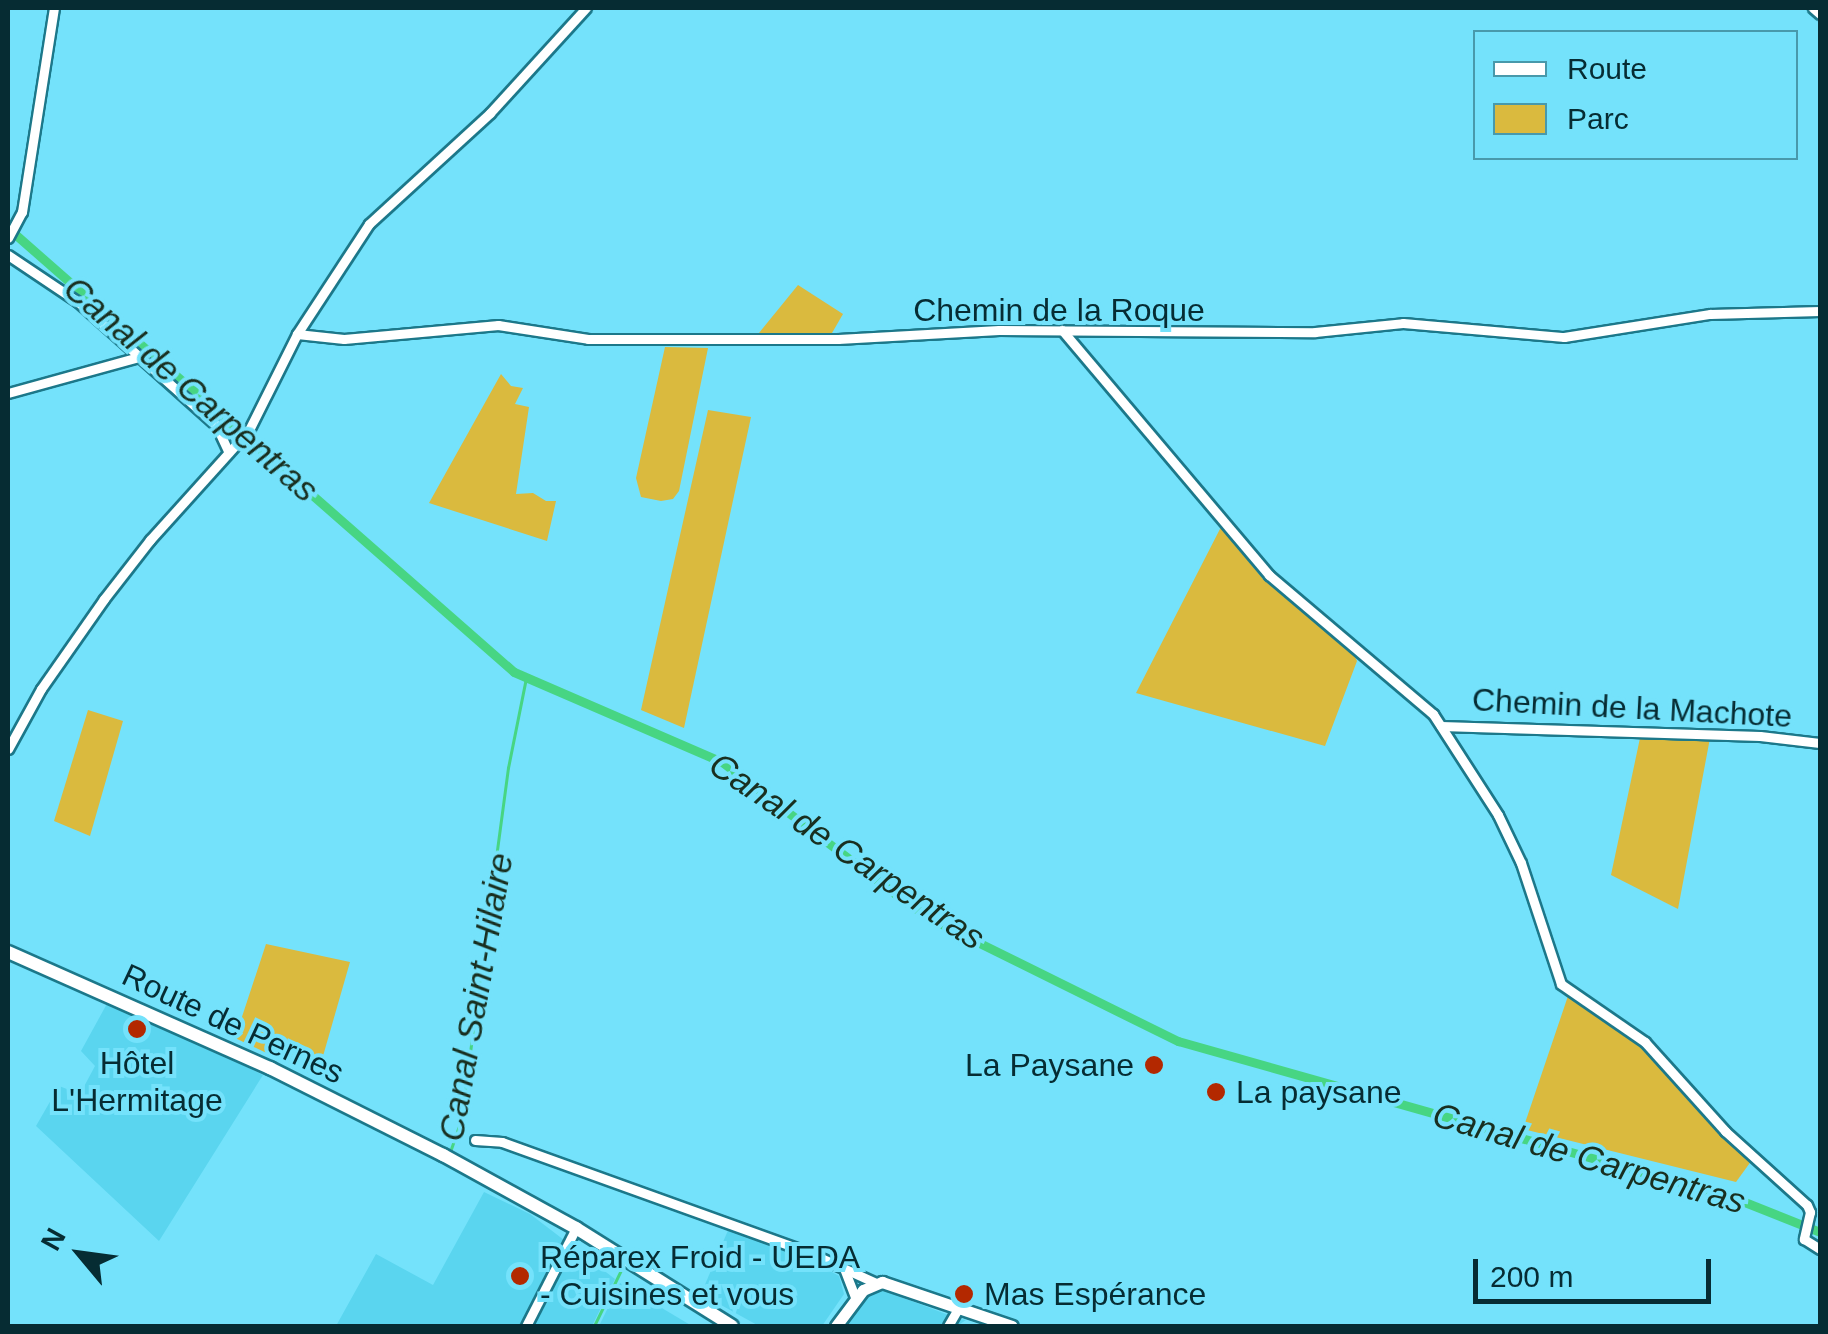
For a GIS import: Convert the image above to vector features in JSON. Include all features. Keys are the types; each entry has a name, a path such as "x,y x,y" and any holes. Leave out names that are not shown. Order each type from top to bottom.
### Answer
{"main road":[{"name":"Route de Pernes","path":"8,952 183,1028 434,1150 576,1228 736,1326"}],"street":[{"path":"10,234 22,212 54,8"},
{"path":"8,749 41,690 104,600 150,540 244,437 297,334 369,224 490,112 586,8"},
{"path":"1812,8 1820,14"},
{"path":"8,255 60,288 139,356 216,425 228,451"},
{"name":"Chemin de la Roque","path":"297,334 344,340 498,325 588,339 838,339 1062,330 1295,333 1403,323 1564,337 1710,314 1820,311"},
{"path":"1062,330 1270,575 1406,686 1441,726 1497,814 1521,863 1561,984 1645,1042 1725,1130 1807,1205 1804,1239 1820,1249"},
{"path":"8,394 139,356"},
{"name":"Chemin de la Machote","path":"1441,726 1760,736 1820,743"},
{"path":"475,1140 502,1142 840,1264 876,1283 889,1282 1012,1326"},
{"path":"526,1326 576,1228"},
{"path":"840,1264 850,1276 856,1300"},
{"path":"840,1324 856,1300 876,1283"},
{"path":"948,1326 959,1307"}],"shaded area":[{"path":"109,1000 263,1075 159,1241 36,1126 59,1086 80,1094 95,1066 81,1051"},
{"path":"484,1192 530,1214 615,1279 592,1326 336,1326 376,1254 433,1285"},
{"path":"729,1228 797,1253 839,1276 844,1294 822,1326 759,1326 701,1294"},
{"path":"620,1283 692,1326 599,1326"},
{"path":"880,1289 966,1320 957,1326 846,1326 865,1295"}],"green space":[{"path":"798,285 843,314 832,333 759,333"},
{"path":"665,347 708,348 679,491 673,499 661,501 641,497 636,478"},
{"path":"501,374 511,386 523,388 515,404 529,407 516,494 533,493 546,501 556,501 547,541 429,503"},
{"path":"708,410 751,417 684,728 641,710"},
{"path":"1221,527 1263,579 1351,649 1357,661 1325,746 1136,693"},
{"path":"88,710 123,721 90,836 54,821"},
{"path":"1640,738 1710,738 1678,909 1611,875"},
{"path":"266,944 350,962 317,1077 235,1038"},
{"path":"1568,996 1639,1041 1752,1160 1736,1182 1523,1129"}],"waterway":[{"name":"Canal de Carpentras","path":"8,228 514,672 722,762 911,906 947,927 1178,1041 1737,1199 1820,1232"},
{"name":"Canal Saint-Hilaire","path":"449,1155 461,1120 508,768 526,678"},
{"name":"Canal Saint-Hilaire","path":"594,1326 624,1264"}],"place":[{"name":"Hôtel L'Hermitage","path":"137,1029"},
{"name":"La Paysane","path":"1154,1065"},
{"name":"La paysane","path":"1216,1092"},
{"name":"Réparex Froid - UEDA - Cuisines et vous","path":"520,1276"},
{"name":"Mas Espérance","path":"964,1294"}]}
